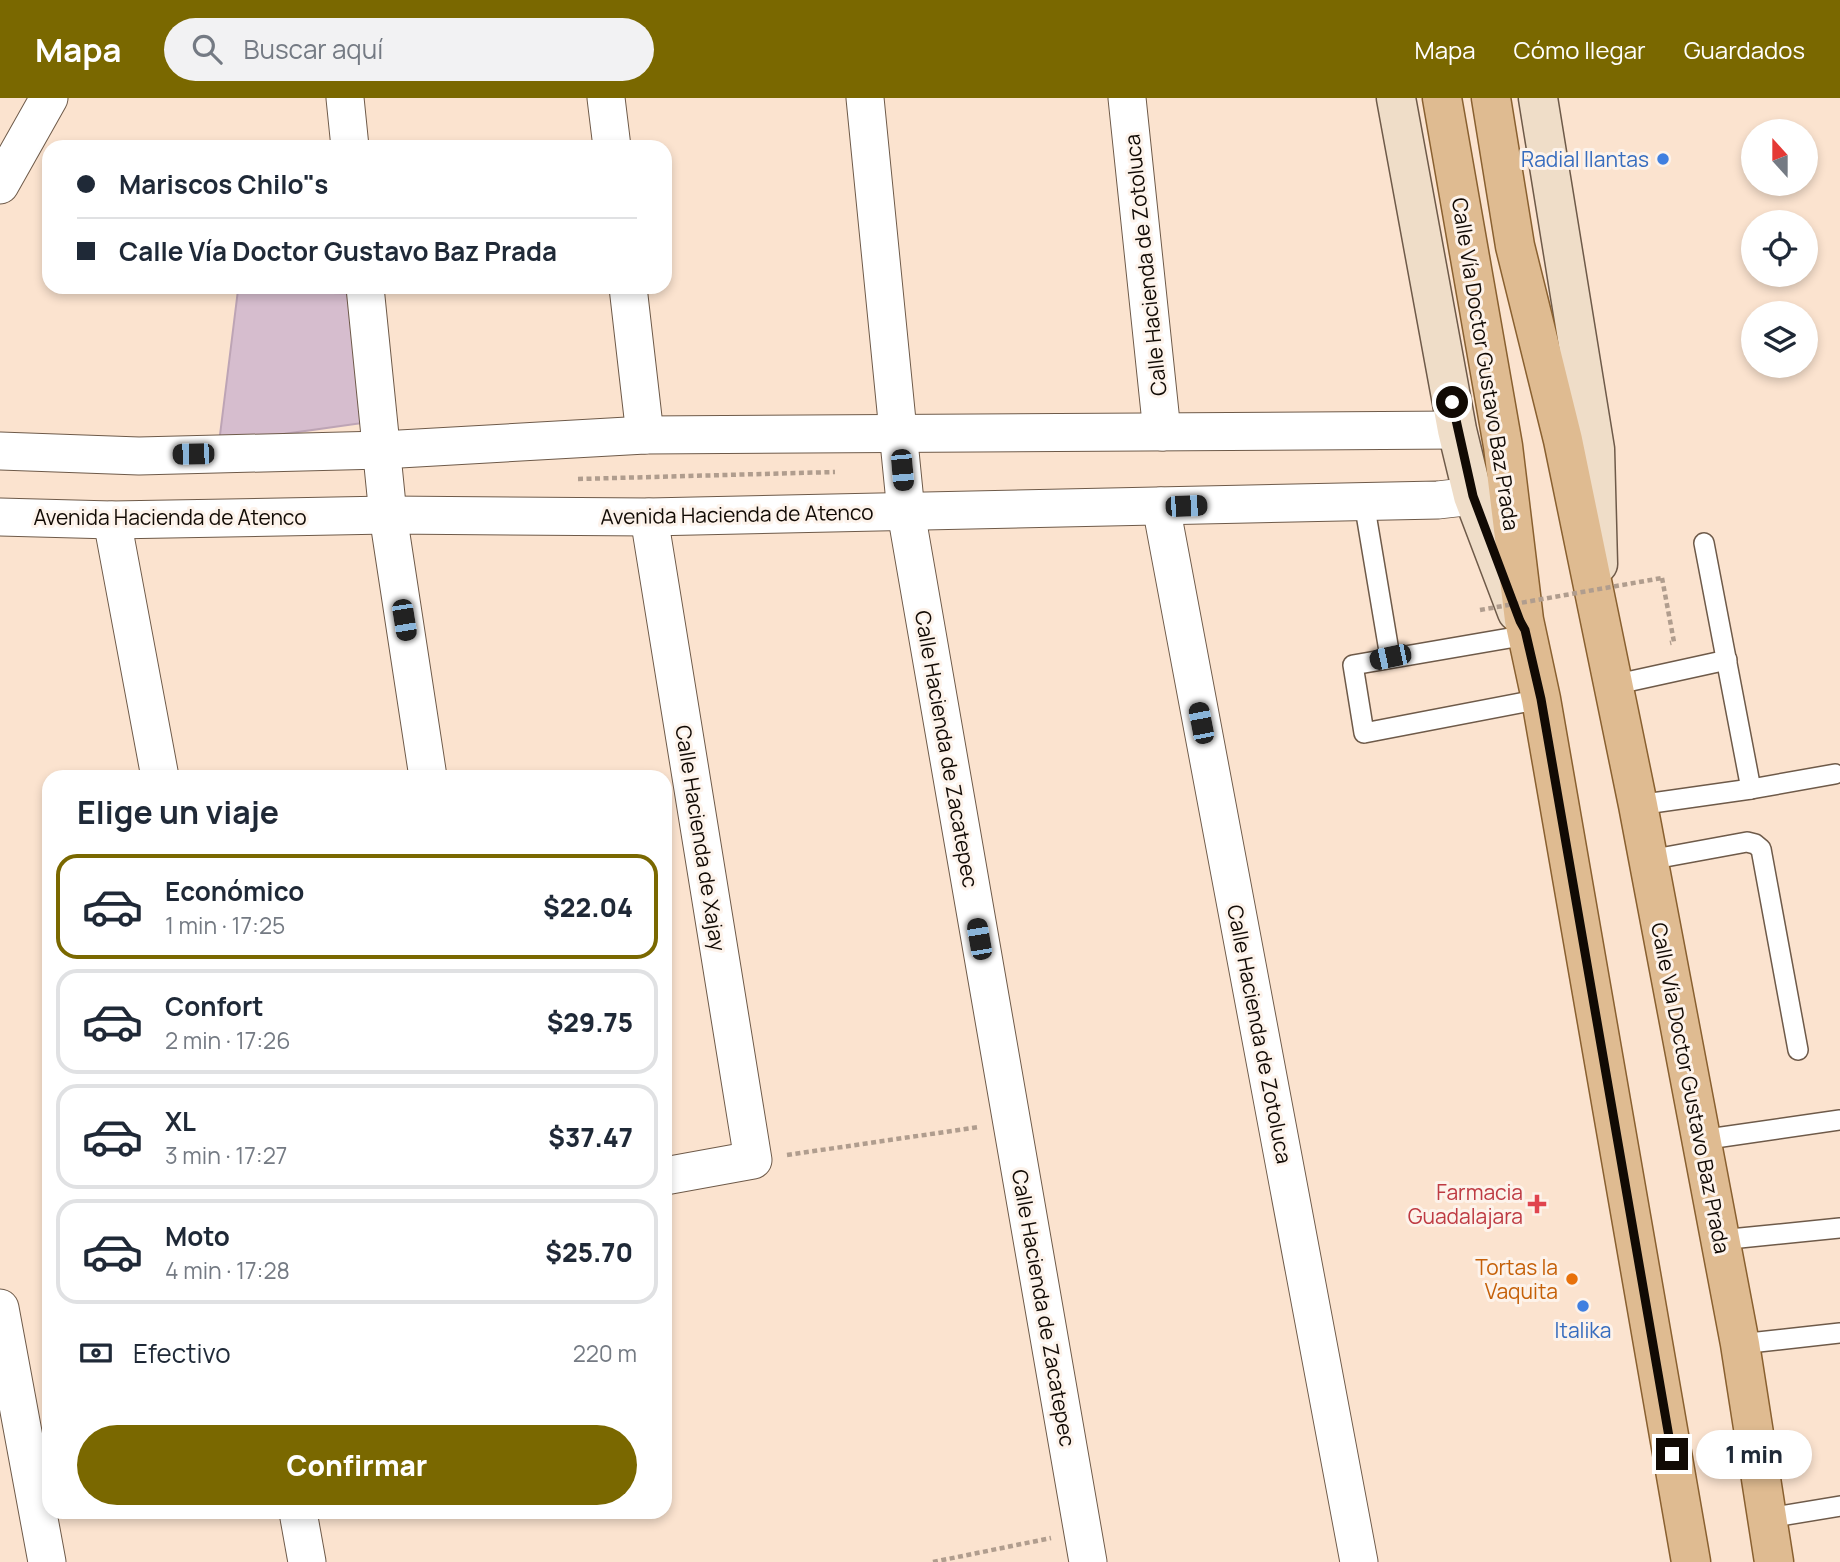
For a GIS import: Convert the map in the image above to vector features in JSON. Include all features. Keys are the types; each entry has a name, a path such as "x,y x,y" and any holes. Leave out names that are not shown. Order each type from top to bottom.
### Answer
{"main road":[{"name":"Calle Vía Doctor Gustavo Baz Prada","path":"1396,98 1457,430 1473,496 1526,632"},
{"name":"Calle Vía Doctor Gustavo Baz Prada","path":"1442,98 1503,446 1526,632 1541,699 1691,1562"},
{"name":"Calle Vía Doctor Gustavo Baz Prada","path":"1491,98 1515,246 1563,440 1638,805 1740,1344 1774,1562"},
{"name":"Calle Vía Doctor Gustavo Baz Prada","path":"1538,98 1595,449 1600,615"}],"street":[{"path":"0,185 49,98"},
{"path":"345,98 349,140"},
{"path":"606,98 611,140"},
{"name":"Calle Hacienda de Zacatepec","path":"865,98 906,512 1085,1547"},
{"name":"Calle Hacienda de Zotoluca","path":"1127,98 1162,432"},
{"path":"366,294 388,515 427,770"},
{"path":"629,294 645,435"},
{"path":"0,451 139,456 382,450 645,435 1457,430"},
{"name":"Avenida Hacienda de Atenco","path":"0,517 112,520 388,515 649,517 1364,502 1473,496"},
{"name":"Calle Hacienda de Zotoluca","path":"1161,506 1359,1562"},
{"name":"Calle Hacienda de Xajay","path":"649,517 753,1160"},
{"path":"112,520 159,770"},
{"path":"672,1175 753,1160"},
{"path":"0,1308 47,1562"},
{"path":"299,1519 307,1562"}],"lane":[{"path":"1364,502 1390,657"},
{"path":"1704,543 1751,789"},
{"path":"1526,632 1353,665 1364,733 1541,699"},
{"path":"1613,685 1727,660"},
{"path":"1638,805 1835,774"},
{"path":"1648,860 1747,842 1760,849 1798,1050"},
{"path":"1701,1140 1840,1120"},
{"path":"1720,1240 1840,1228"},
{"path":"1740,1344 1840,1333"},
{"path":"1768,1518 1840,1506"}],"path":[{"path":"566,479 846,472"},
{"path":"1480,610 1662,578 1674,642"},
{"path":"753,1160 1012,1125"},
{"path":"933,1562 1085,1547"}],"building":[{"path":"238,294 365,294 377,421 219,443"}],"place":[{"name":"Radial llantas","path":"1663,159"},
{"name":"Farmacia Guadalajara","path":"1537,1204"},
{"name":"Tortas la Vaquita","path":"1572,1279"},
{"name":"Italika","path":"1583,1306"}],"route":[{"path":"1452,402 1473,496 1525,630 1541,699 1672,1454"}]}
